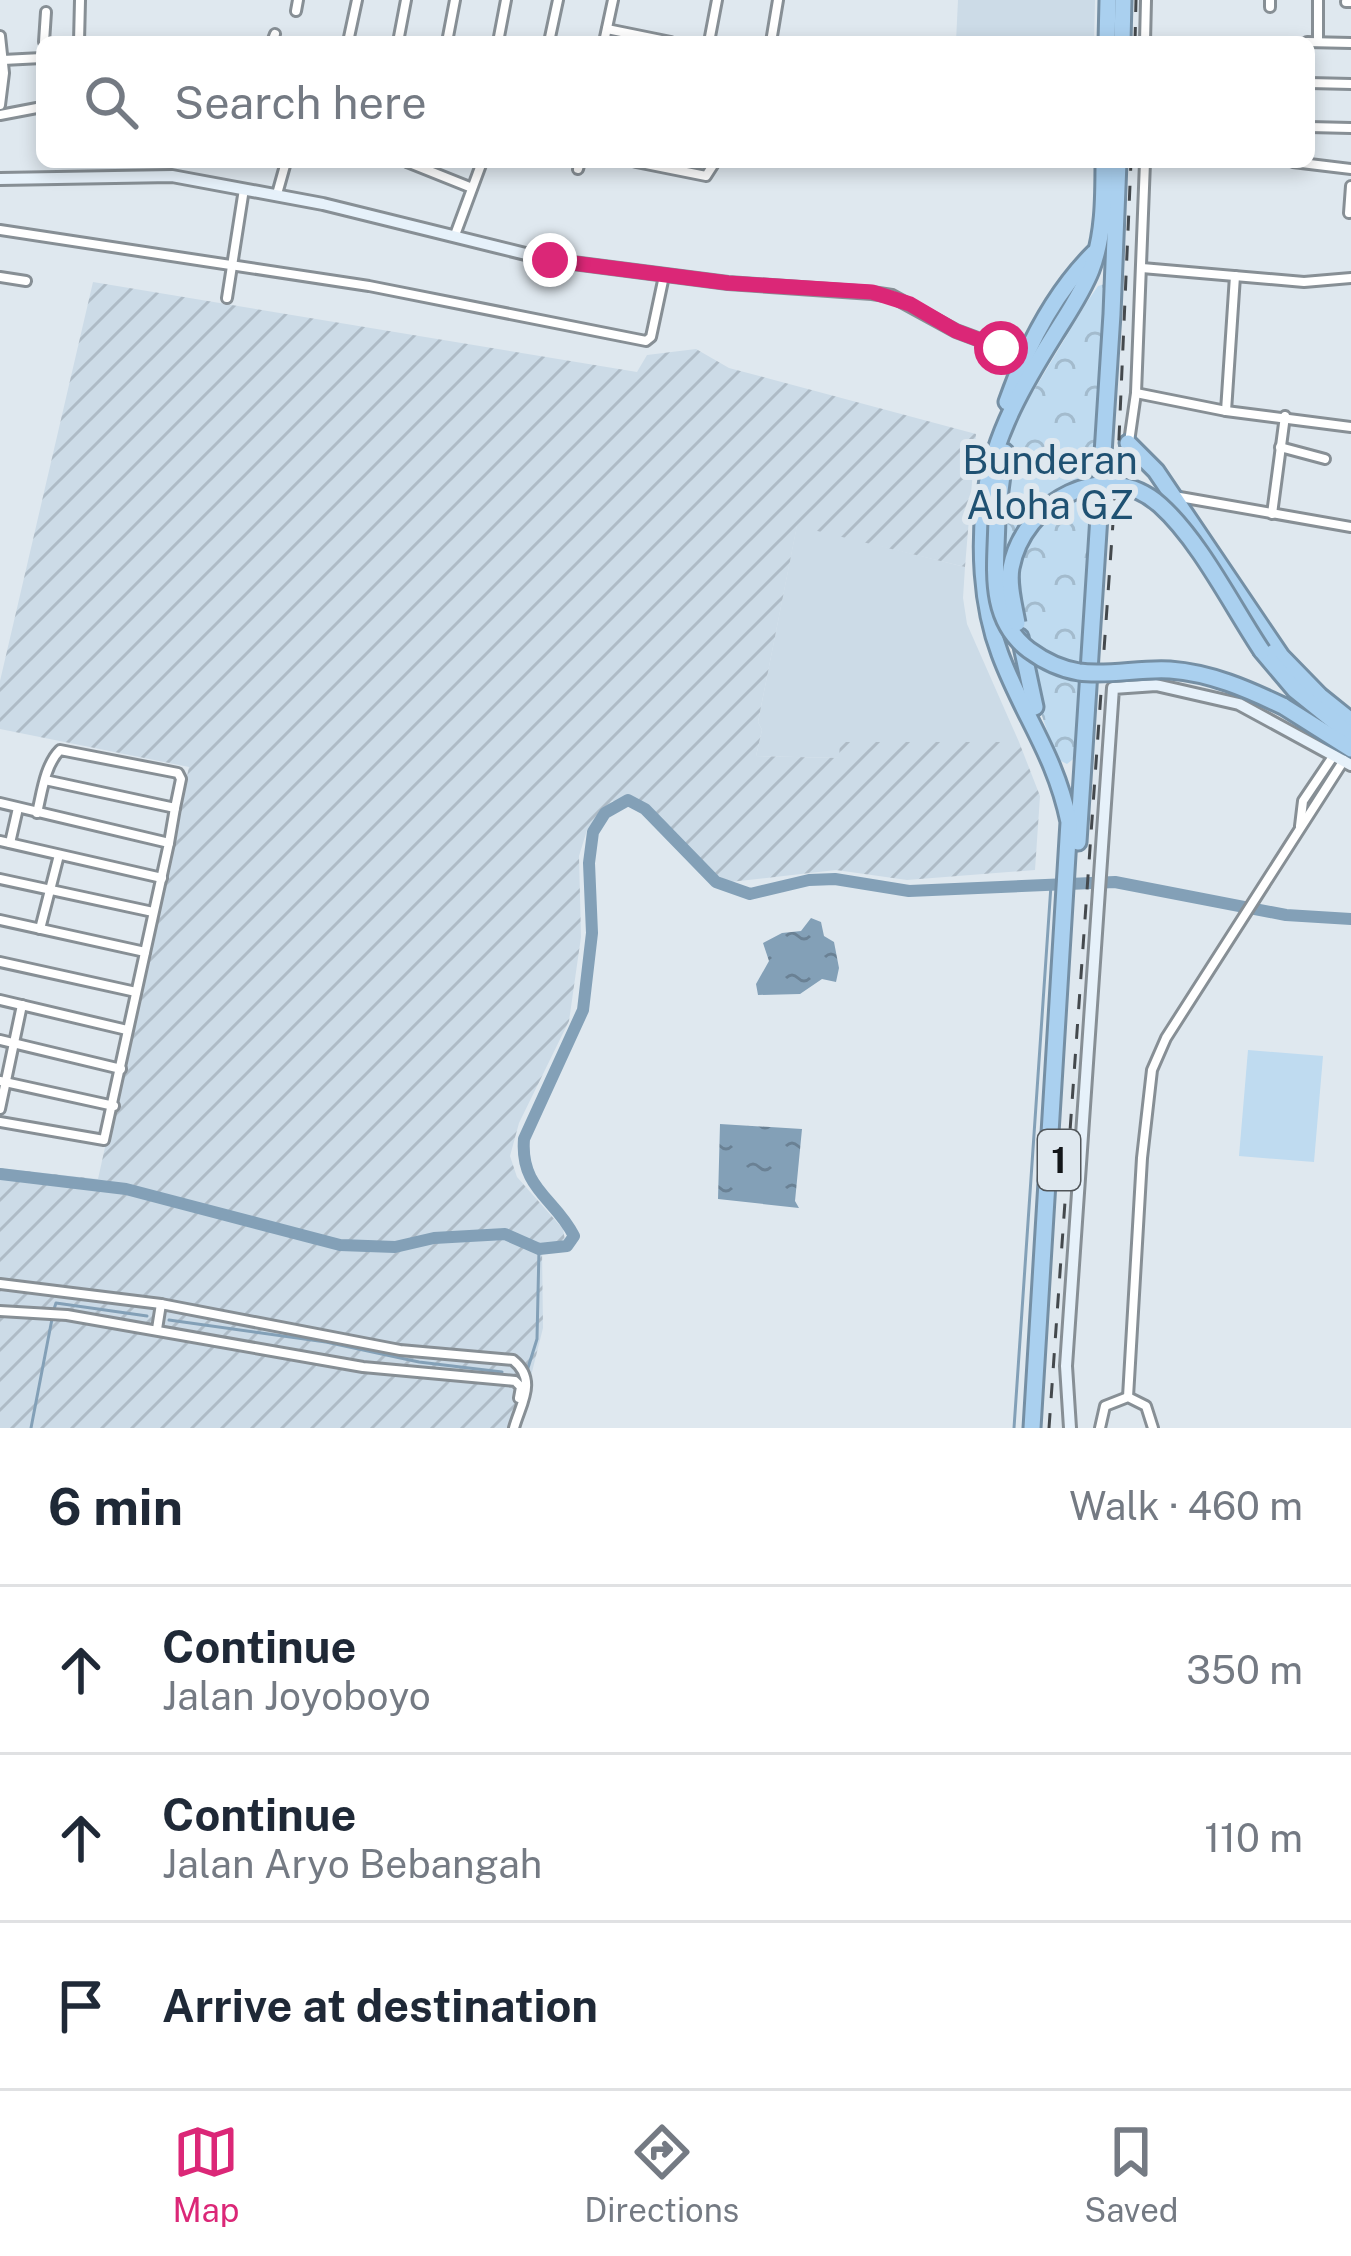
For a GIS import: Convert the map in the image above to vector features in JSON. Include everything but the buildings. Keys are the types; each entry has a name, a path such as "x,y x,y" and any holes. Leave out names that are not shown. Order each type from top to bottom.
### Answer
{"highway":[{"path":"1107,36 1108,0"},
{"path":"1122,36 1123,0"},
{"name":"1","path":"1032,1428 1114,284 1104,248 1104,168"},
{"name":"1","path":"1042,1428 1071,884 1069,822 1050,754 1001,656 988,607 985,505 1000,434 1104,248 1117,168"},
{"path":"1000,434 1024,356 1076,271 1104,248"},
{"path":"1083,289 1101,277 1114,284"},
{"path":"1012,412 998,514 998,602 1013,638 1045,661 1076,671 1140,669 1216,678 1283,706 1345,757"},
{"path":"1128,443 1156,471 1281,656 1351,721"},
{"path":"1084,751 1081,762 1071,768 1059,766 1050,754 1028,686 1010,570 1033,518 1067,494 1104,484 1134,490 1158,502 1196,550 1262,651 1295,690 1351,736"}],"street":[{"path":"79,36 80,0"},
{"path":"349,36 357,0"},
{"path":"399,36 406,0"},
{"path":"447,36 455,0"},
{"path":"499,36 506,0"},
{"path":"550,36 558,0"},
{"path":"605,36 613,0"},
{"path":"711,36 717,0"},
{"path":"772,36 778,0"},
{"path":"1145,36 1146,0"},
{"path":"1313,36 1318,0"},
{"path":"44,36 46,12"},
{"path":"607,29 641,36"},
{"path":"0,39 0,105"},
{"path":"1315,42 1351,43"},
{"path":"3,60 36,58"},
{"path":"1315,82 1351,84"},
{"path":"0,115 36,108"},
{"path":"1315,127 1351,128"},
{"path":"1315,165 1351,169"},
{"path":"65,178 66,168"},
{"path":"178,178 180,168"},
{"path":"277,194 284,168"},
{"path":"422,168 472,188"},
{"path":"455,235 482,168"},
{"path":"666,168 706,176 711,168"},
{"path":"1128,443 1136,393 1145,168"},
{"path":"0,178 178,178 277,194 550,260 664,276 892,296 956,331 1024,356"},
{"path":"1349,213 1351,187"},
{"path":"227,298 244,190"},
{"path":"0,230 369,286 643,341 650,337 664,276"},
{"path":"1142,268 1304,282 1351,278"},
{"path":"1226,411 1235,276"},
{"path":"0,277 26,281"},
{"path":"1136,393 1226,411 1351,427"},
{"path":"1272,514 1285,416"},
{"path":"1280,447 1325,459"},
{"path":"1172,496 1351,526"},
{"path":"1070,1428 1066,1366 1114,688 1156,685 1239,704 1345,757 1166,1038 1152,1070 1128,1397"},
{"path":"0,1122 102,1141 114,1106 181,778 178,773 67,749 55,754 37,813"},
{"path":"46,780 175,808"},
{"path":"0,803 169,843"},
{"path":"18,808 5,842 161,878"},
{"path":"40,929 59,854"},
{"path":"0,879 153,912"},
{"path":"0,920 145,952"},
{"path":"0,962 136,992"},
{"path":"0,1000 128,1030"},
{"path":"0,1109 22,1005"},
{"path":"0,1040 121,1070"},
{"path":"3,1082 114,1106"},
{"path":"0,1284 349,1342 513,1360 525,1372 527,1390 511,1428"},
{"path":"157,1326 160,1308"},
{"path":"0,1311 157,1326 362,1367 519,1382 511,1428"},
{"path":"1100,1428 1106,1406 1128,1397 1146,1406 1153,1428"}],"shaded area":[{"path":"958,0 1095,0 1094,36 956,36"},
{"path":"93,282 637,372 647,355 696,349 729,368 976,434 965,567 797,526 758,722 762,730 756,756 839,758 840,742 1019,742 1040,796 1035,870 907,880 836,870 730,882 709,871 652,815 628,801 612,801 587,830 579,856 581,937 569,1021 519,1123 510,1156 517,1177 563,1229 566,1246 542,1247 543,1328 518,1428 0,1428 0,1168 98,1179 189,767 0,729 0,681"},
{"path":"797,525 965,567 967,624 1019,742 841,742 840,758 756,756 762,730 758,722"}],"green space":[{"name":"Bunderan Aloha GZ","path":"1105,284 1077,756 1067,764 1057,759 1002,601 1004,460 1019,415 1087,302"},
{"path":"1248,1050 1323,1056 1314,1162 1239,1156"}],"water":[{"path":"811,918 821,922 824,936 834,942 839,968 836,982 822,979 800,994 758,995 756,984 769,961 763,943 782,933 801,931"},
{"path":"720,1124 802,1129 795,1201 799,1208 718,1199"}],"waterway":[{"path":"0,1174 126,1189 340,1245 395,1247 434,1238 505,1234 539,1249 567,1246 574,1236 533,1182 524,1139 583,1010 592,933 589,863 593,832 605,813 628,800 645,809 716,882 750,894 835,879 909,891 1115,882 1286,915 1351,919"},
{"path":"1014,1428 1051,885"},
{"path":"527,1371 537,1339 539,1249"},
{"path":"54,1309 56,1303 147,1316"},
{"path":"31,1428 52,1319"},
{"path":"169,1320 502,1372"}],"railway":[{"path":"1135,36 1136,0"},
{"path":"1049,1428 1119,438 1131,168"}],"route":[{"path":"550,260 728,283 872,292 892,296 956,331 1001,348"}]}
